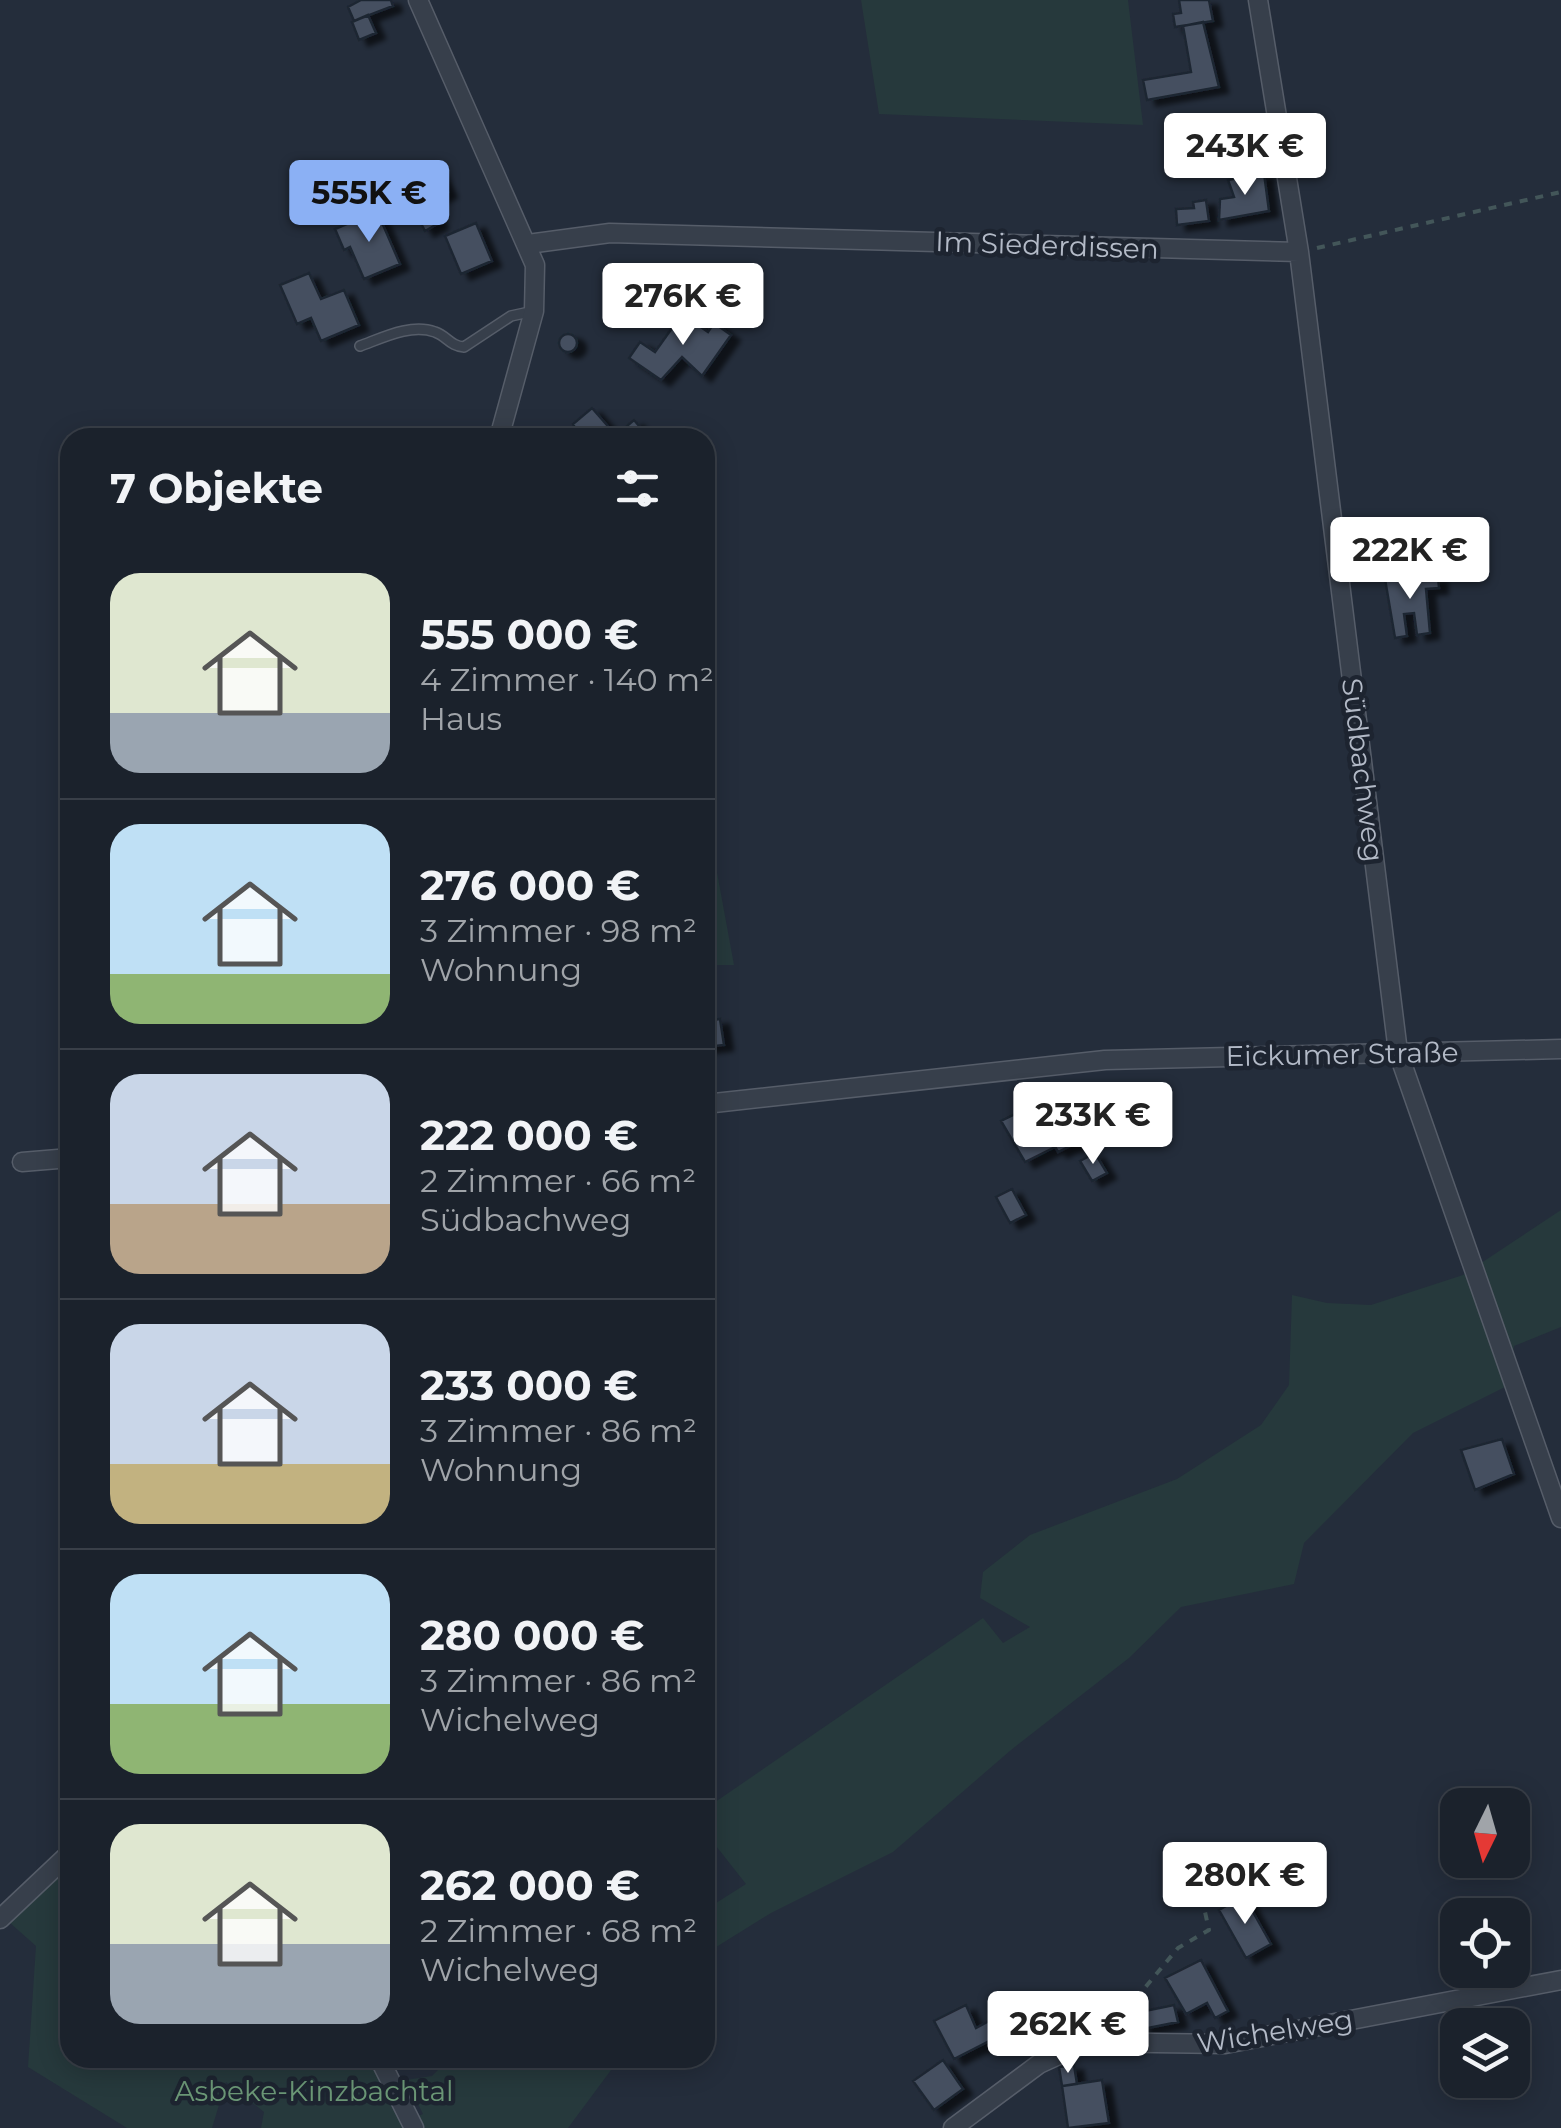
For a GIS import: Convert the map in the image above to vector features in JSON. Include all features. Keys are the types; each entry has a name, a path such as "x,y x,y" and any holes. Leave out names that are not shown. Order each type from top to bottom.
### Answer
{"street":[{"path":"418,0 535,265 534,311 503,428"},
{"name":"Südbachweg","path":"1258,0 1299,252 1398,1052 1561,1518"},
{"name":"Im Siederdissen","path":"528,244 610,233 1299,252"},
{"name":"Eickumer Straße","path":"715,1103 1105,1060 1561,1049"},
{"path":"22,1162 60,1159"},
{"path":"0,1920 60,1863"},
{"name":"Wichelweg","path":"952,2128 1039,2064 1087,2042 1225,2044 1561,1980"},
{"path":"384,2068 414,2128"}],"lane":[{"path":"360,346 420,330 440,334 455,346 464,347 512,316 534,311"}],"path":[{"path":"1299,252 1561,192"},
{"path":"1117,2040 1123,2014 1150,1981 1178,1948 1209,1930 1206,1912"}],"green space":[{"path":"861,0 1128,0 1143,125 879,114"},
{"path":"715,861 734,965 715,965"},
{"path":"1561,1210 1561,1327 1514,1346 1507,1386 1413,1433 1304,1543 1294,1584 1181,1607 1129,1658 1011,1750 893,1852 771,1913 715,1948 715,1904 746,1884 715,1845 715,1802 983,1618 1003,1643 1030,1627 980,1598 983,1572 1030,1535 1177,1479 1261,1425 1289,1385 1292,1295 1327,1303 1371,1305 1463,1275"},
{"name":"Asbeke-Kinzbachtal","path":"60,1872 60,2068 382,2068 412,2119 423,2114 406,2080 432,2076 440,2068 613,2068 568,2128 261,2128 264,2112 226,2082 212,2128 127,2128 28,2067 36,1946 9,1922"}],"building":[{"path":"361,0 391,0 393,6 354,21 348,7"},
{"path":"1179,0 1209,0 1213,21 1175,27 1173,14 1181,13"},
{"path":"368,15 376,33 359,40 352,22"},
{"path":"1203,22 1219,87 1147,100 1143,80 1191,72 1183,26"},
{"path":"437,170 448,192 418,208 406,186"},
{"path":"1264,173 1269,211 1219,220 1220,199 1234,197 1228,180"},
{"path":"1206,200 1209,221 1177,225 1176,209 1194,208 1193,202"},
{"path":"431,208 439,223 425,231 417,216"},
{"path":"377,211 400,264 364,279 350,247 344,250 335,229"},
{"path":"476,223 492,261 461,274 445,236"},
{"path":"309,273 321,299 344,290 359,325 321,341 311,318 297,324 280,285"},
{"path":"682,314 708,332 714,323 731,335 702,376 682,357 661,380 629,358 640,342 655,352"},
{"path":"568,334 575,336 575,350 568,352 561,350 559,343 561,336"},
{"path":"592,408 610,428 575,428 573,424"},
{"path":"634,420 641,428 625,428"},
{"path":"1424,574 1425,578 1438,577 1439,588 1426,589 1430,633 1417,635 1414,613 1404,614 1407,636 1395,638 1385,579"},
{"path":"720,1019 724,1045 715,1046 715,1020"},
{"path":"1037,1103 1055,1147 1025,1162 1001,1121"},
{"path":"1073,1118 1084,1139 1058,1152 1047,1131"},
{"path":"1095,1153 1107,1173 1092,1181 1080,1161"},
{"path":"1012,1189 1026,1215 1010,1223 996,1197"},
{"path":"1502,1439 1514,1474 1475,1490 1461,1450"},
{"path":"1244,1896 1271,1944 1246,1958 1219,1910"},
{"path":"1201,1960 1228,2011 1215,2018 1207,2003 1186,2014 1165,1978"},
{"path":"966,2005 976,2028 991,2020 999,2036 954,2059 934,2021"},
{"path":"1174,2005 1178,2022 1143,2029 1140,2012"},
{"path":"943,2060 963,2089 934,2110 913,2081"},
{"path":"1074,2065 1077,2084 1062,2086 1059,2067"},
{"path":"1102,2080 1109,2123 1068,2128 1062,2086"}]}
